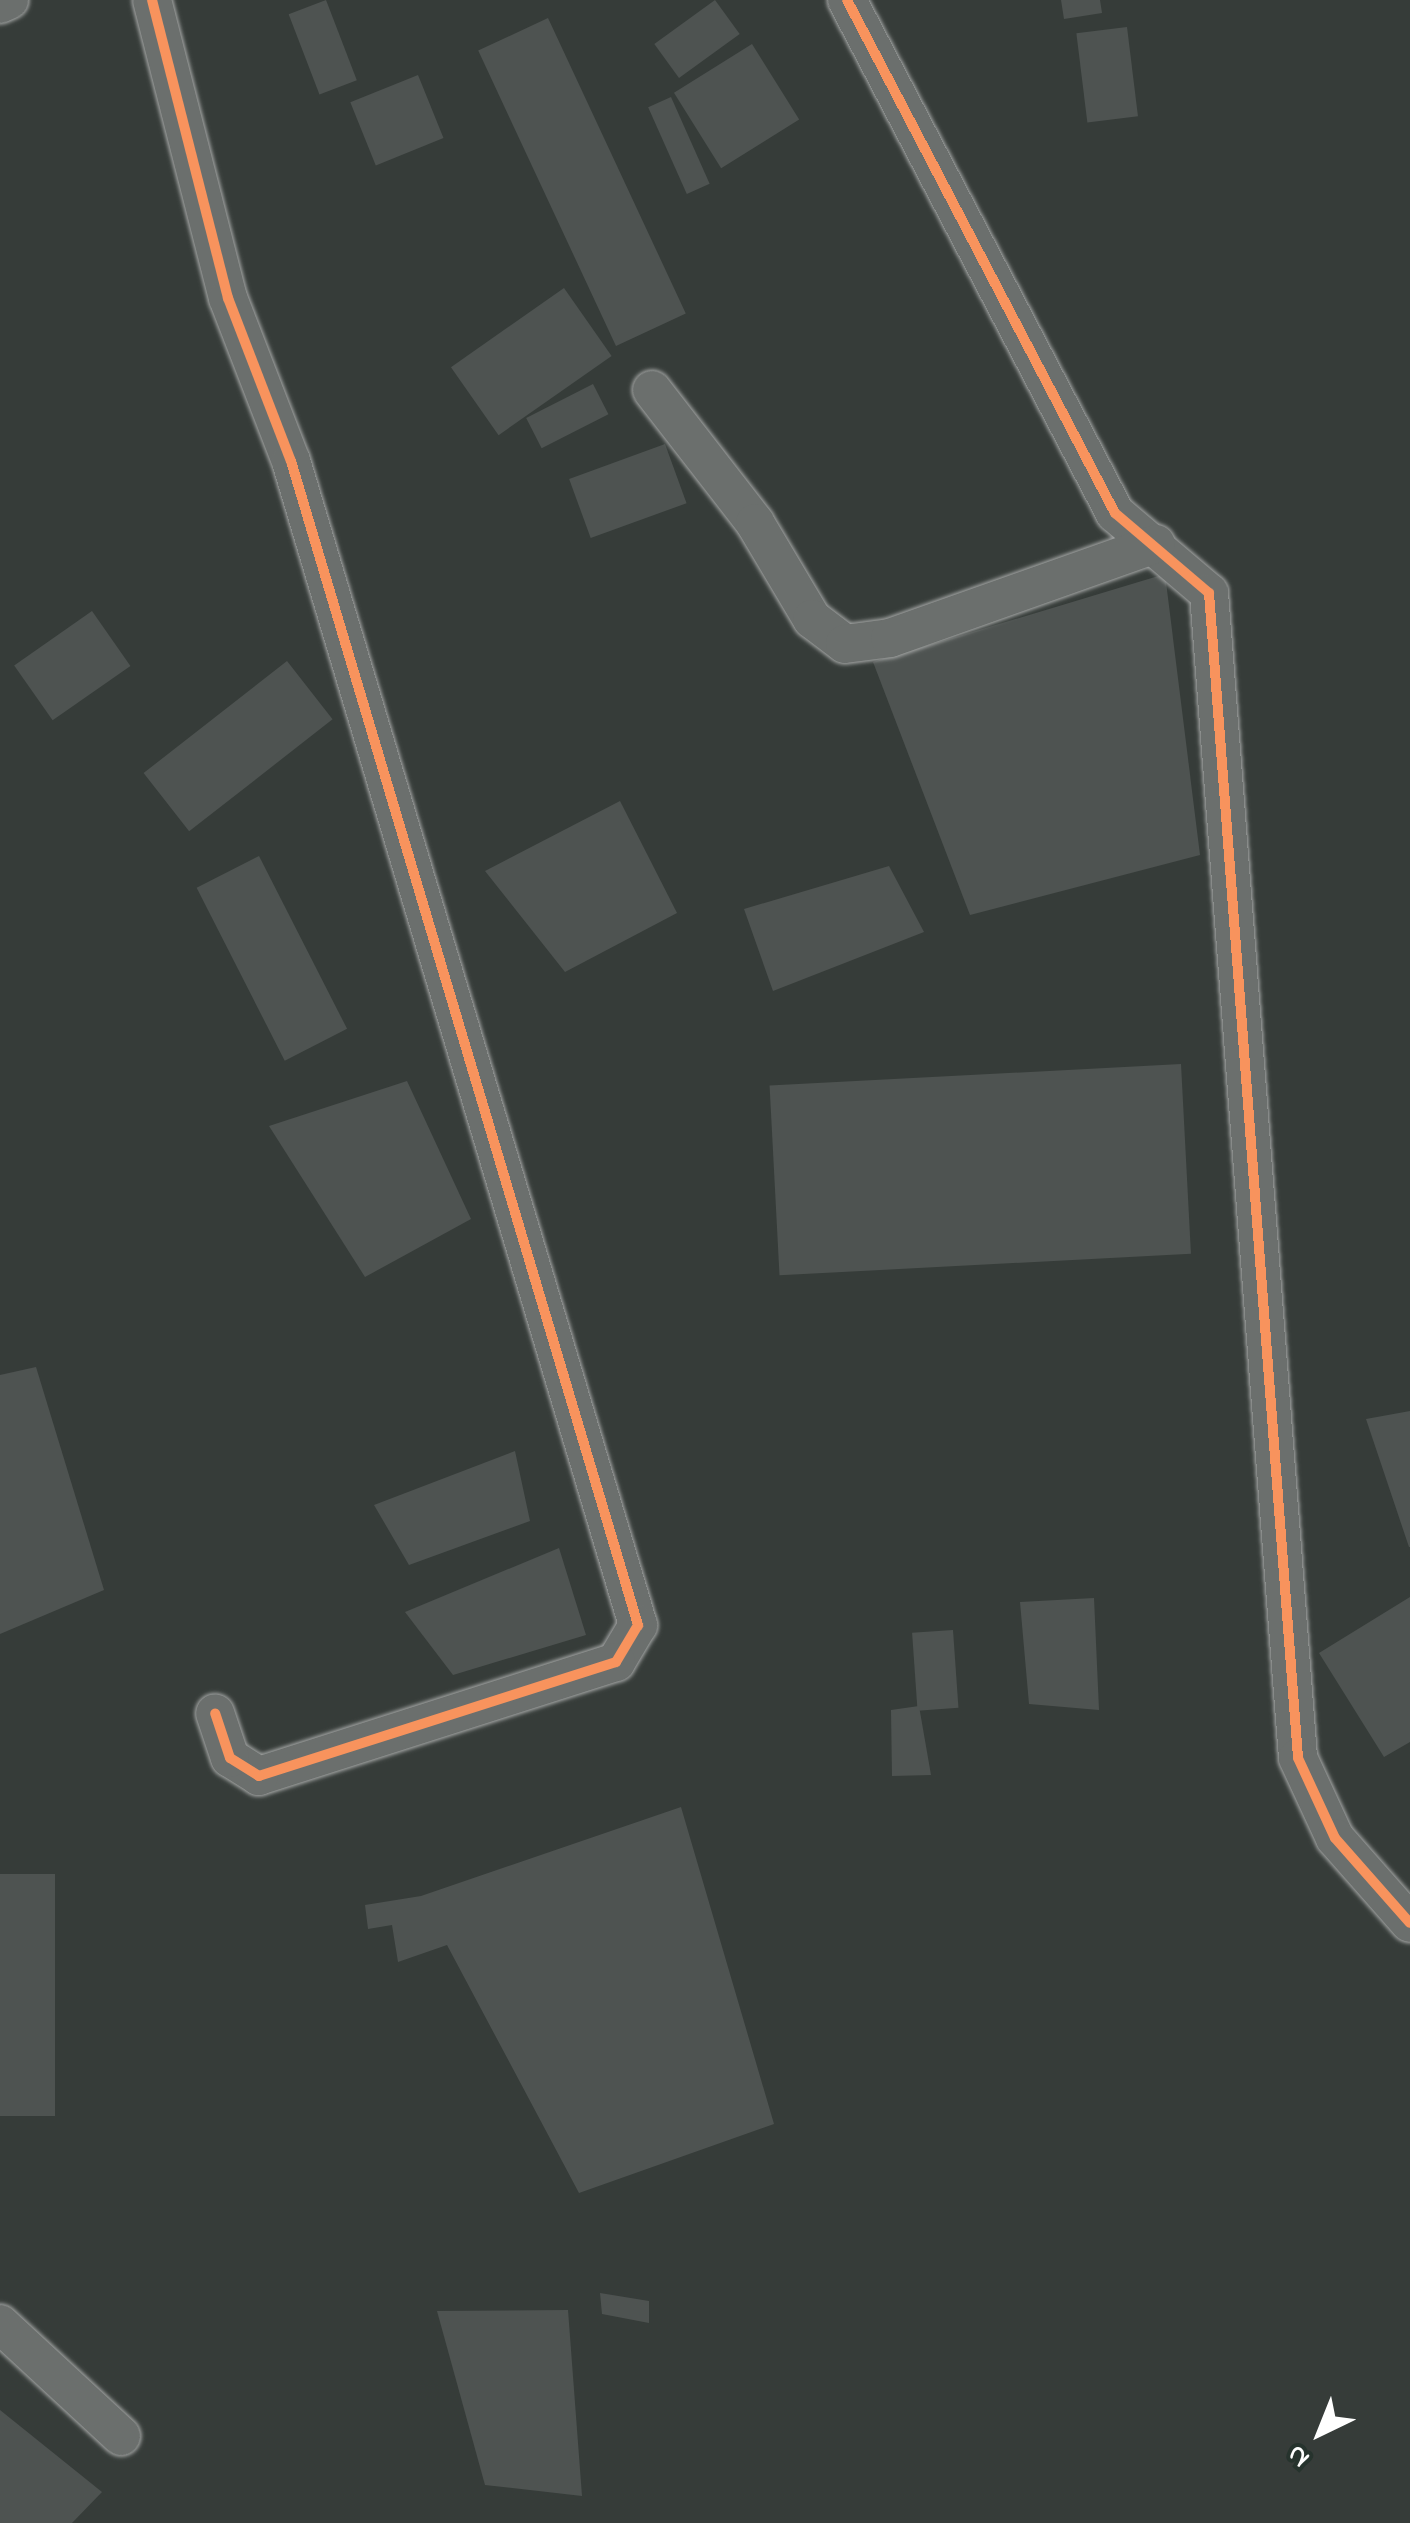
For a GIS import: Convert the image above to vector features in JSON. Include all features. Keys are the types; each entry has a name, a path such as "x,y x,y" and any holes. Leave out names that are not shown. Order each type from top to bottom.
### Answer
{"street":[{"path":"0,4 9,0"},
{"path":"152,0 228,298 292,460 638,1625 616,1662 258,1776 230,1758 216,1713"},
{"path":"847,0 1115,513 1209,593 1220,658 1298,1758 1335,1838 1410,1923"},
{"path":"652,390 755,523 812,619 845,644 890,638 1156,544"},
{"path":"0,2324 121,2436"}],"building":[{"path":"326,0 357,80 319,95 289,14"},
{"path":"715,0 740,34 679,78 654,44"},
{"path":"1061,0 1100,0 1102,13 1064,19"},
{"path":"548,18 686,313 616,346 478,51"},
{"path":"1127,27 1138,116 1087,123 1076,33"},
{"path":"752,44 799,119 721,168 674,93"},
{"path":"418,75 443,138 376,165 350,102"},
{"path":"671,97 710,184 687,194 648,107"},
{"path":"564,288 612,356 499,435 451,367"},
{"path":"593,384 608,414 542,448 526,418"},
{"path":"665,444 687,503 591,538 569,479"},
{"path":"1165,574 1200,855 970,915 873,662"},
{"path":"92,611 130,666 53,720 14,665"},
{"path":"287,661 333,719 189,831 144,773"},
{"path":"620,801 677,913 565,972 485,871"},
{"path":"259,856 347,1029 285,1061 197,888"},
{"path":"889,866 924,932 773,991 744,909"},
{"path":"1181,1064 1191,1254 780,1275 770,1086"},
{"path":"407,1081 471,1219 365,1277 269,1126"},
{"path":"36,1367 104,1590 0,1634 0,1375"},
{"path":"1410,1411 1410,1547 1409,1547 1366,1419"},
{"path":"515,1451 530,1521 409,1565 374,1505"},
{"path":"559,1548 586,1635 453,1675 405,1612"},
{"path":"1410,1597 1410,1742 1384,1757 1319,1653"},
{"path":"1094,1598 1099,1710 1029,1704 1020,1602"},
{"path":"953,1630 958,1708 918,1711 912,1633"},
{"path":"919,1706 931,1775 892,1776 891,1710"},
{"path":"681,1807 774,2124 579,2193 447,1945 398,1962 392,1925 368,1929 365,1905 421,1896"},
{"path":"0,1874 55,1874 55,2116 0,2116"},
{"path":"600,2293 649,2301 649,2323 602,2314"},
{"path":"568,2310 582,2496 485,2485 437,2311"},
{"path":"0,2410 102,2492 72,2523 0,2523"}],"cycle path":[{"path":"152,0 228,298 291,461 638,1625 616,1662 259,1776 230,1758 215,1713"},
{"path":"847,0 1115,513 1209,593 1298,1758 1335,1838 1410,1923"}]}
